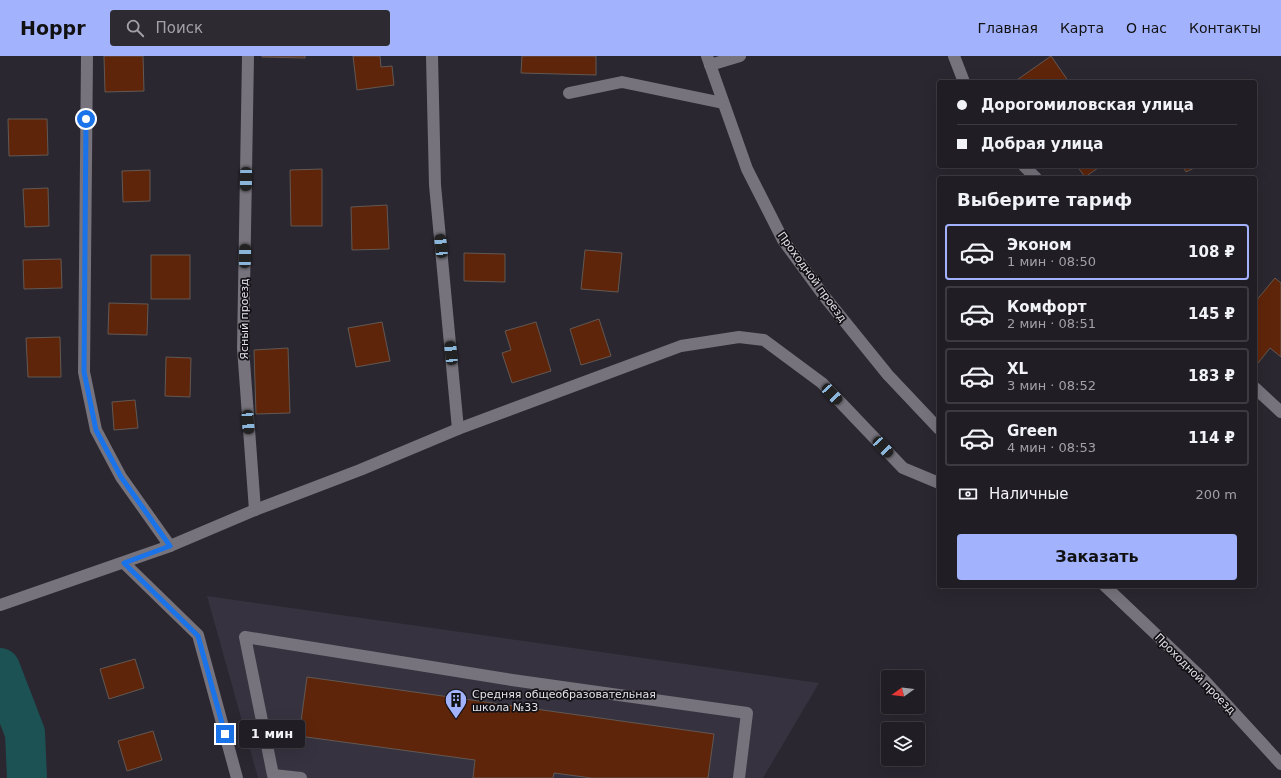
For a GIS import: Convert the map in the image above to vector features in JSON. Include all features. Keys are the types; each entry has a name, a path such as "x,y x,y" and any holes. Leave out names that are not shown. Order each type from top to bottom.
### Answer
{"street":[{"path":"87,56 84,372 96,430 121,477 170,546"},
{"name":"Ясный проезд","path":"248,56 243,348 255,510"},
{"path":"432,56 435,185 458,430"},
{"path":"708,60 740,56"},
{"path":"954,56 963,80"},
{"name":"Проходной проезд","path":"708,60 747,169 783,240 824,296 888,375 937,428"},
{"path":"569,93 622,82 723,103"},
{"path":"1026,168 1034,176"},
{"path":"0,605 170,546 255,510 360,470 458,430 681,346 739,338 764,340 822,383 903,468 937,482"},
{"path":"1257,390 1281,412"},
{"path":"124,563 198,636 237,778"},
{"name":"Проходной проезд","path":"1107,588 1203,680 1281,764"},
{"path":"301,778 274,776 245,637 512,680 747,713 739,778"}],"shaded area":[{"path":"207,596 819,683 763,778 258,778"}],"building":[{"path":"104,56 143,56 144,91 105,92"},
{"path":"305,56 305,58 262,57"},
{"path":"353,56 380,56 381,67 392,66 394,85 357,90"},
{"path":"522,56 596,56 596,75 521,73"},
{"path":"1051,56 1068,80 1017,80"},
{"path":"8,119 47,119 48,155 9,156"},
{"path":"1078,168 1098,168 1086,176 1084,176"},
{"path":"1184,168 1194,168 1186,172"},
{"path":"322,169 322,226 291,226 290,170"},
{"path":"150,170 150,201 123,202 122,171"},
{"path":"48,188 49,226 25,227 23,189"},
{"path":"387,205 389,249 352,250 351,207"},
{"path":"585,250 622,253 618,292 581,289"},
{"path":"464,253 505,254 505,282 464,281"},
{"path":"151,255 190,255 190,299 151,299"},
{"path":"61,259 62,288 24,289 23,260"},
{"path":"1275,278 1281,283 1281,357 1270,348 1258,363 1257,362 1257,300"},
{"path":"109,303 148,304 147,335 108,334"},
{"path":"599,319 611,356 581,365 570,329"},
{"path":"382,322 390,361 356,367 348,328"},
{"path":"536,322 551,371 512,383 502,353 511,350 505,331"},
{"path":"60,337 61,377 28,377 26,338"},
{"path":"288,348 290,413 256,414 254,350"},
{"path":"166,357 191,358 190,397 165,396"},
{"path":"135,400 138,428 114,430 112,402"},
{"path":"135,659 144,688 109,699 100,669"},
{"name":"Средняя общеобразовательная школа №33","path":"307,677 714,734 708,778 592,778 554,773 553,778 473,778 475,760 299,736"},
{"path":"153,731 162,760 127,771 118,741"}],"waterway":[{"path":"0,668 25,733 27,778"}],"place":[{"name":"Средняя общеобразовательная школа №33","path":"456,720"}],"route":[{"path":"86,119 84,372 96,430 121,477 170,546 124,563 198,636 225,734"}]}
